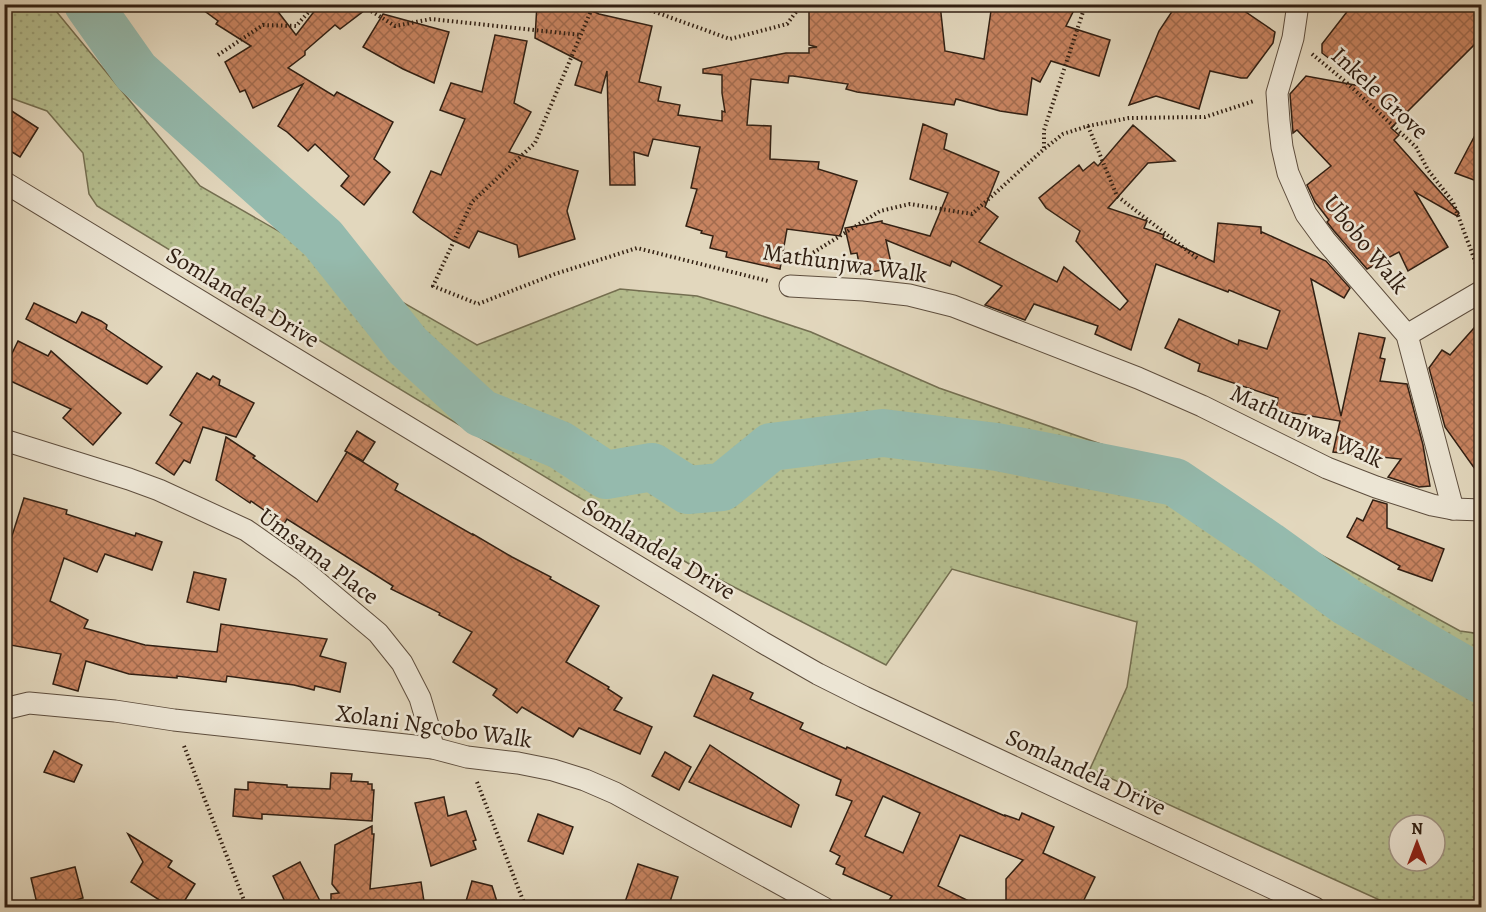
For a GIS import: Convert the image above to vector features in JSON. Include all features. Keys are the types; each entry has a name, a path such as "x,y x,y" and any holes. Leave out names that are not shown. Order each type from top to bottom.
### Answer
{"street":[{"name":"Ubobo Walk","path":"1299,4 1293,38 1277,93 1278,121 1288,173 1306,214 1324,240 1407,335 1453,509"},
{"name":"Somlandela Drive","path":"4,182 818,674 864,698 1315,908"},
{"name":"Mathunjwa Walk","path":"790,286 909,295 953,306 1138,378 1202,406 1326,468 1432,505 1453,509 1482,510"},
{"path":"1407,335 1482,291"},
{"name":"Umsama Place","path":"4,440 159,490 246,530 303,570 378,633 402,663 420,698 433,748"},
{"name":"Xolani Ngcobo Walk","path":"4,709 29,703 115,711 174,720 433,748 467,757 553,770 615,793 824,908"}],"path":[{"path":"218,55 263,25 296,26 316,4"},
{"path":"360,4 395,26 431,19 581,35"},
{"name":"Mathunjwa Walk","path":"592,4 534,143 472,202 433,286 478,304 555,274 637,248 790,286"},
{"path":"633,4 730,39 787,24 802,4"},
{"path":"1044,149 1044,130 1084,9 1076,4"},
{"name":"Inkele Grove","path":"1293,38 1347,83 1416,147 1428,170 1453,202 1476,266 1482,276"},
{"path":"790,286 811,254 880,211 910,204 972,214 1063,134 1088,126 1129,118 1205,117 1277,93"},
{"path":"1088,126 1116,196 1197,258"},
{"path":"174,720 247,908"},
{"path":"467,757 526,908"}],"green space":[{"path":"5,4 51,5 200,186 477,345 620,289 697,296 811,332 939,388 1150,461 1460,631 1481,634 1481,907 1395,907 1090,769 1127,687 1137,622 952,569 886,665 691,565 97,206 89,194 83,153 47,111 5,96"}],"building":[{"path":"195,4 268,4 276,9 296,35 316,9 311,4 373,4 340,29 335,25 305,51 305,55 288,68 334,96 337,92 393,122 374,159 390,172 364,205 341,186 349,176 315,144 308,151 278,126 303,84 253,108 245,90 240,92 225,62 251,46 216,24 218,21"},
{"path":"537,4 577,4 599,14 652,26 639,82 661,87 658,101 680,105 678,115 722,121 722,111 725,112 722,75 703,73 703,69 786,53 809,53 809,48 817,47 809,45 809,4 940,4 945,51 984,59 992,4 1062,4 1074,10 1066,26 1110,40 1099,76 1051,61 1040,82 1032,78 1027,115 1000,111 956,99 954,105 857,92 846,89 848,84 793,76 789,76 788,83 751,79 747,125 771,126 770,159 819,162 818,169 857,181 840,236 787,229 780,269 726,257 727,252 710,248 713,236 686,226 697,189 691,188 700,147 653,139 648,156 634,152 635,185 610,185 607,71 601,93 575,85 582,62 535,38"},
{"path":"1177,4 1234,4 1275,32 1273,43 1247,78 1210,71 1199,109 1156,96 1129,105 1159,31"},
{"path":"1353,4 1482,4 1480,39 1391,128 1399,135 1394,140 1459,213 1457,216 1415,192 1448,247 1408,271 1399,252 1367,269 1334,231 1307,185 1331,166 1297,130 1293,133 1290,94 1306,76 1366,87 1322,53 1322,44"},
{"path":"383,14 449,32 434,83 363,47"},
{"path":"495,35 527,41 514,103 531,112 509,152 578,171 567,211 575,239 519,257 517,245 478,231 469,248 452,240 413,212 431,171 441,175 465,119 440,110 451,83 482,92"},
{"path":"4,106 38,128 20,157 4,147"},
{"path":"1482,122 1482,183 1455,173"},
{"path":"923,124 947,134 944,149 999,172 985,207 998,217 979,242 1057,282 1064,267 1120,310 1128,301 1076,241 1080,231 1046,208 1039,198 1079,165 1083,171 1094,162 1098,166 1133,125 1175,161 1148,163 1108,208 1147,221 1144,228 1164,235 1163,238 1214,262 1218,223 1261,227 1261,234 1262,232 1326,261 1350,288 1344,298 1311,279 1341,416 1359,333 1385,338 1380,358 1385,359 1380,381 1407,384 1423,445 1430,486 1419,487 1388,477 1401,459 1333,452 1340,421 1276,410 1278,398 1198,371 1200,364 1165,348 1179,319 1238,345 1239,340 1267,349 1280,311 1229,290 1228,292 1156,264 1131,350 1095,334 1098,326 1034,304 1025,320 985,305 1002,286 952,261 950,266 886,240 892,268 861,274 857,253 851,254 845,228 882,221 882,223 930,236 948,193 910,179"},
{"path":"34,303 76,323 82,312 101,321 107,325 106,329 162,367 147,384 26,319"},
{"path":"1482,319 1482,479 1445,427 1429,368 1442,350 1450,355"},
{"path":"18,341 48,356 51,351 121,413 93,445 63,418 71,409 4,378 4,370"},
{"path":"197,373 210,380 213,376 220,380 219,385 254,403 236,437 203,427 190,463 184,460 174,475 156,463 182,423 170,415"},
{"path":"357,431 375,442 363,461 345,451"},
{"path":"226,437 317,502 347,452 398,484 395,490 599,606 566,662 609,687 608,689 622,698 614,710 652,727 640,754 579,728 573,737 522,707 517,713 493,695 497,689 453,662 472,632 391,589 393,586 287,519 284,524 216,480"},
{"path":"24,498 67,510 66,514 135,536 136,533 162,542 152,570 105,554 97,572 64,558 50,601 88,620 84,628 145,645 217,652 221,624 327,639 320,656 346,663 340,692 315,686 314,690 227,676 226,682 177,676 177,678 129,674 86,661 78,691 53,684 61,654 10,645 11,636 4,635 4,561"},
{"path":"1373,500 1387,504 1387,528 1444,549 1432,581 1398,569 1400,566 1347,537 1357,518 1363,521"},
{"path":"194,572 226,579 219,610 187,602"},
{"path":"713,675 753,693 750,699 803,723 800,729 1005,816 1019,820 1022,813 1054,827 1043,853 1095,877 1080,908 1006,908 1006,879 1023,860 960,835 938,886 983,908 884,908 892,896 843,874 845,868 836,864 840,856 830,851 852,801 836,795 841,780 694,716","holes":["883,796 920,813 903,853 865,836"]},
{"path":"710,745 799,805 791,827 689,782"},
{"path":"54,751 82,765 74,782 44,772"},
{"path":"665,752 691,767 679,790 652,776"},
{"path":"331,773 352,774 351,781 372,784 372,790 374,790 372,821 262,814 262,819 233,816 235,789 248,790 248,782 330,789"},
{"path":"444,797 448,816 466,811 476,840 473,841 476,849 431,866 415,803"},
{"path":"538,814 573,827 563,854 528,841"},
{"path":"372,826 372,834 374,834 370,889 421,882 425,908 331,908 331,894 339,893 332,884 335,845"},
{"path":"128,834 172,861 168,867 195,884 180,908 172,908 131,882 143,862"},
{"path":"300,862 320,901 308,908 288,908 273,876"},
{"path":"638,864 678,877 668,908 623,908"},
{"path":"75,867 83,898 38,908 31,878"},
{"path":"472,881 492,886 499,908 464,908"}],"waterway":[{"path":"88,4 136,72 323,239 408,346 481,413 560,445 606,475 652,467 688,490 722,487 771,447 883,433 997,447 1175,482 1347,602 1482,680"}]}
